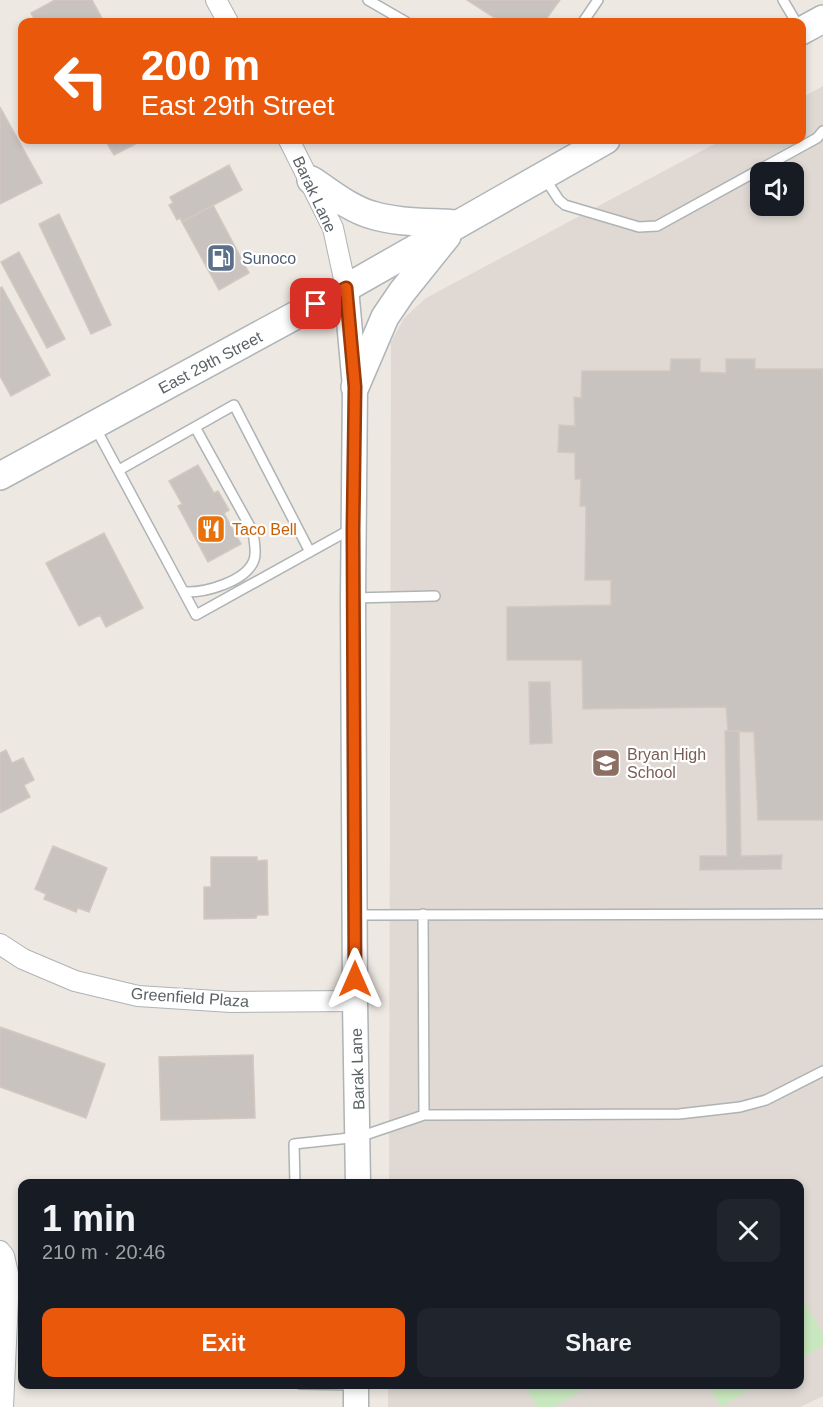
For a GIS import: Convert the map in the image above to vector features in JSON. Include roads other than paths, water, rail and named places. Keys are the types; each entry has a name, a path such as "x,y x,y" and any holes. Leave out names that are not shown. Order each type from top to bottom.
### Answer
{"main road":[{"path":"806,28 823,19"},
{"name":"East 29th Street","path":"0,476 346,288 599,144"},
{"path":"311,180 347,204 371,215 456,224"},
{"path":"355,387 385,317 456,224"}],"street":[{"path":"218,1 226,18"},
{"name":"Barak Lane","path":"291,144 333,228 346,288 355,387 353,598 358,1179"},
{"name":"Greenfield Plaza","path":"0,944 23,958 75,981 138,996 231,1002 355,1001"},
{"path":"0,1251 4,1256 9,1278 3,1407"}],"lane":[{"path":"368,0 399,18"},
{"path":"586,18 598,0"},
{"path":"783,0 794,18"},
{"path":"542,175 565,205 639,227 657,226 817,138 823,131"},
{"path":"119,470 234,405 310,552"},
{"path":"94,424 196,615 353,529"},
{"path":"184,592 199,592 223,586 253,562 255,551 253,532 195,427"},
{"path":"353,598 435,596"},
{"path":"423,914 423,1115"},
{"path":"355,915 823,914"},
{"path":"295,1179 294,1144 359,1137 423,1115 690,1113 740,1107 766,1100 823,1071"},
{"path":"335,1389 356,1392"}],"place":[{"name":"Sunoco","path":"221,258"},
{"name":"Taco Bell","path":"211,529"},
{"name":"Bryan High School","path":"606,763"}]}
